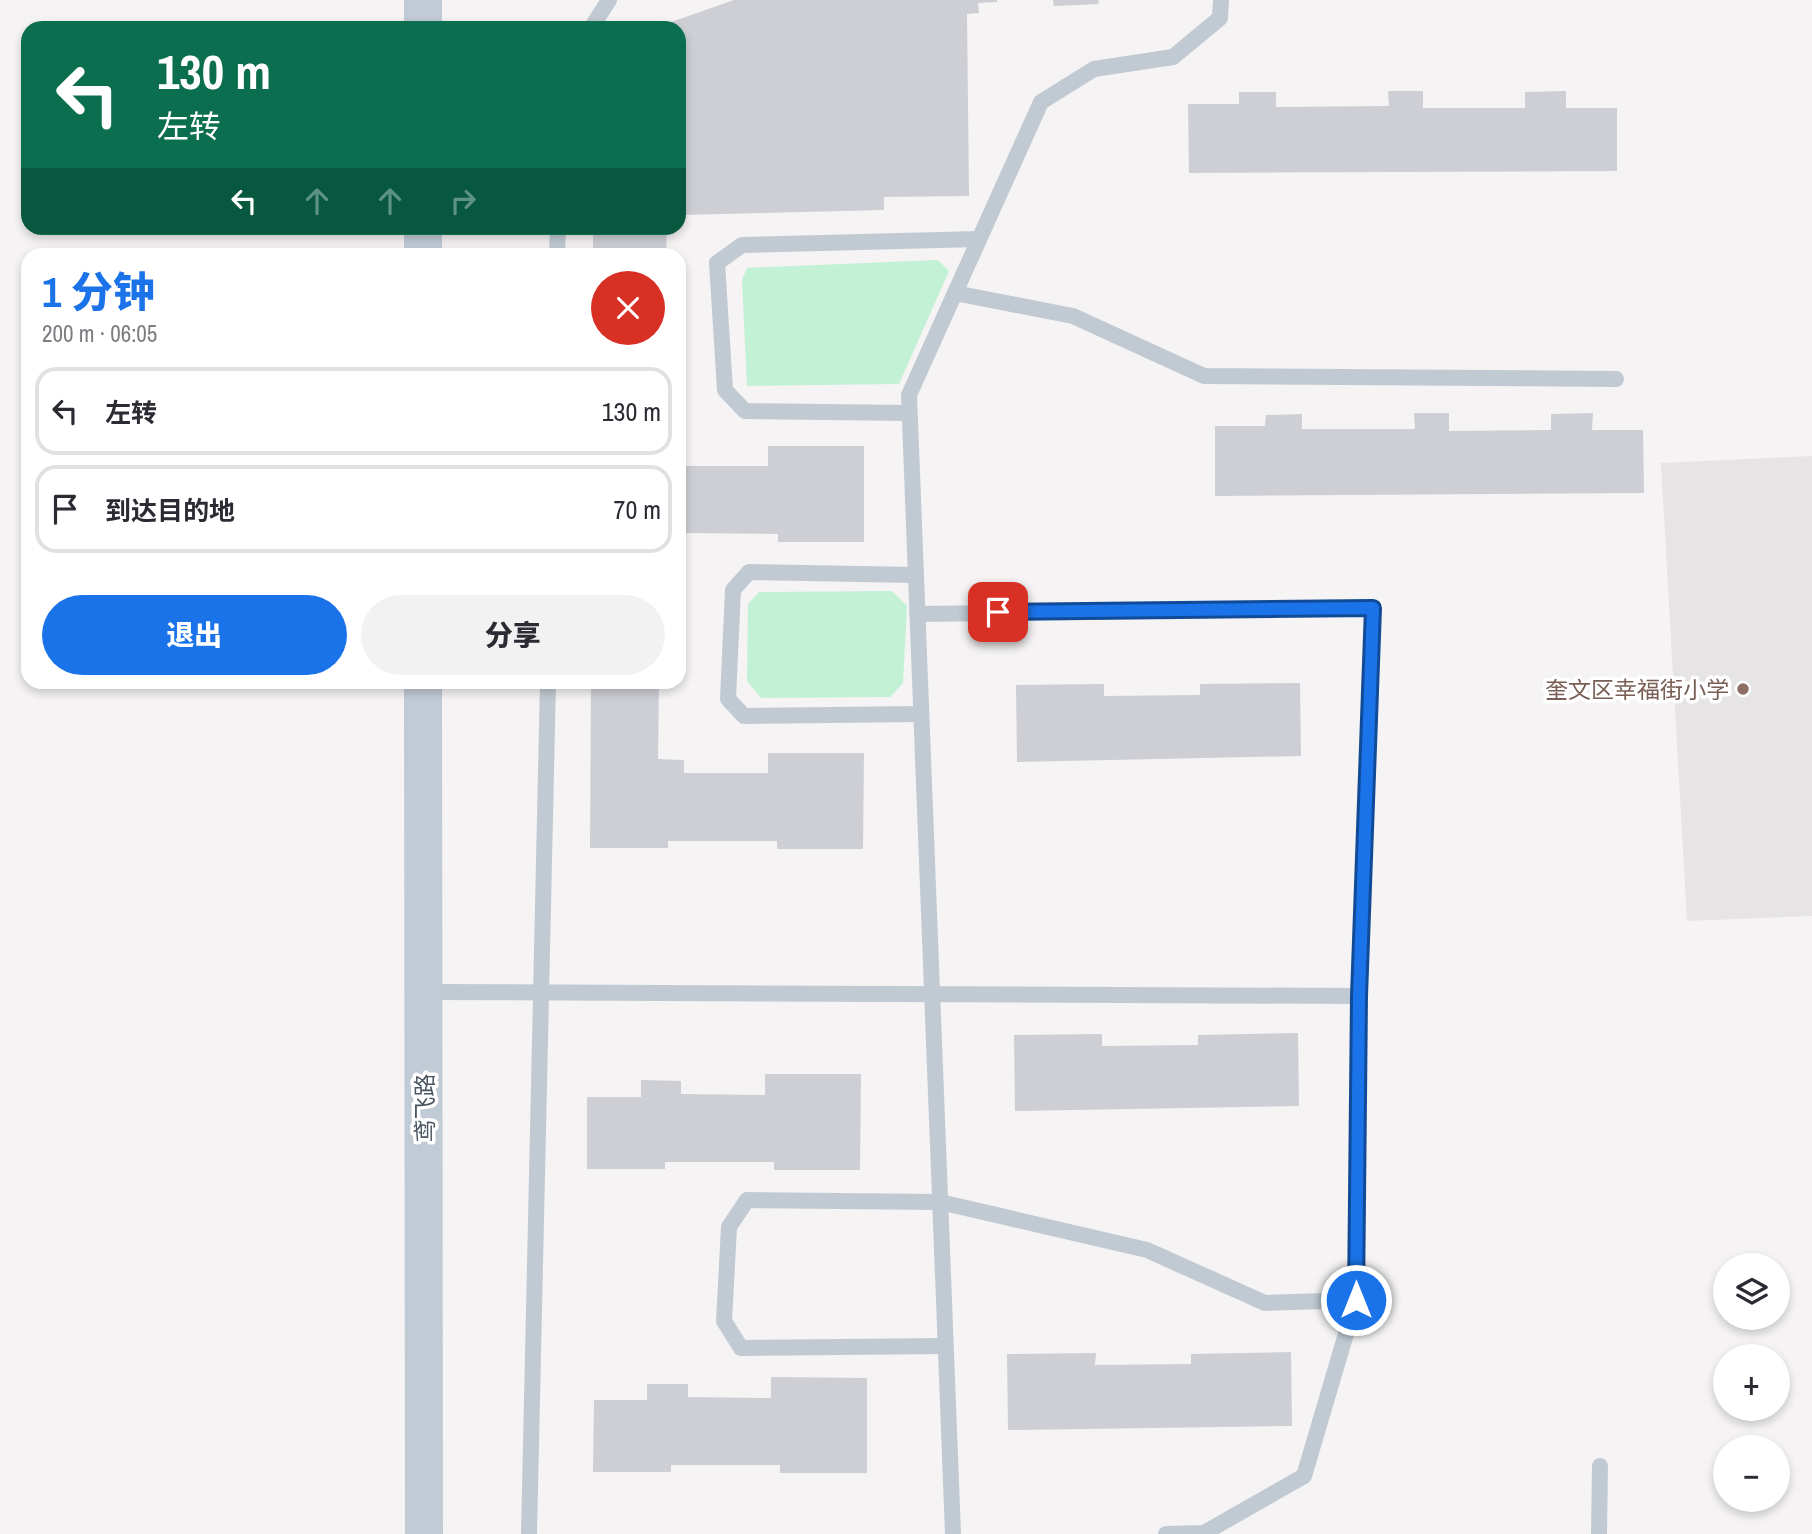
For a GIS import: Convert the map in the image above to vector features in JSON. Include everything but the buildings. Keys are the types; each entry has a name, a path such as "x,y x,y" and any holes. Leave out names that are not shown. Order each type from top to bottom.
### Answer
{"street":[{"path":"422,0 423,21"},
{"name":"鸢飞路","path":"423,689 424,1534"}],"lane":[{"path":"596,21 609,0"},
{"path":"953,1534 909,395 1041,102 1094,69 1173,57 1220,18 1221,0"},
{"path":"909,412 746,411 725,390 717,263 742,245 979,239"},
{"path":"955,293 1073,316 1204,376 1616,379"},
{"path":"915,575 749,572 733,590 729,699 744,716 921,714"},
{"path":"917,614 1373,608 1359,996 1356,1300 1304,1476 1204,1534 1166,1534"},
{"path":"529,1534 548,689"},
{"path":"424,992 1359,996"},
{"path":"946,1346 741,1348 724,1321 729,1227 747,1200 940,1202 1147,1250 1265,1303 1356,1300"},
{"path":"1599,1534 1600,1466"}],"shaded area":[{"name":"奎文区幸福街小学","path":"1812,456 1812,916 1687,921 1661,463"}],"green space":[{"path":"938,260 949,271 899,384 747,386 742,280 747,268"},
{"path":"892,591 907,606 903,683 890,697 761,698 747,681 748,604 759,592"}],"place":[{"name":"奎文区幸福街小学","path":"1743,689"}],"route":[{"path":"998,612 1373,608 1359,996 1356,1300"}]}
